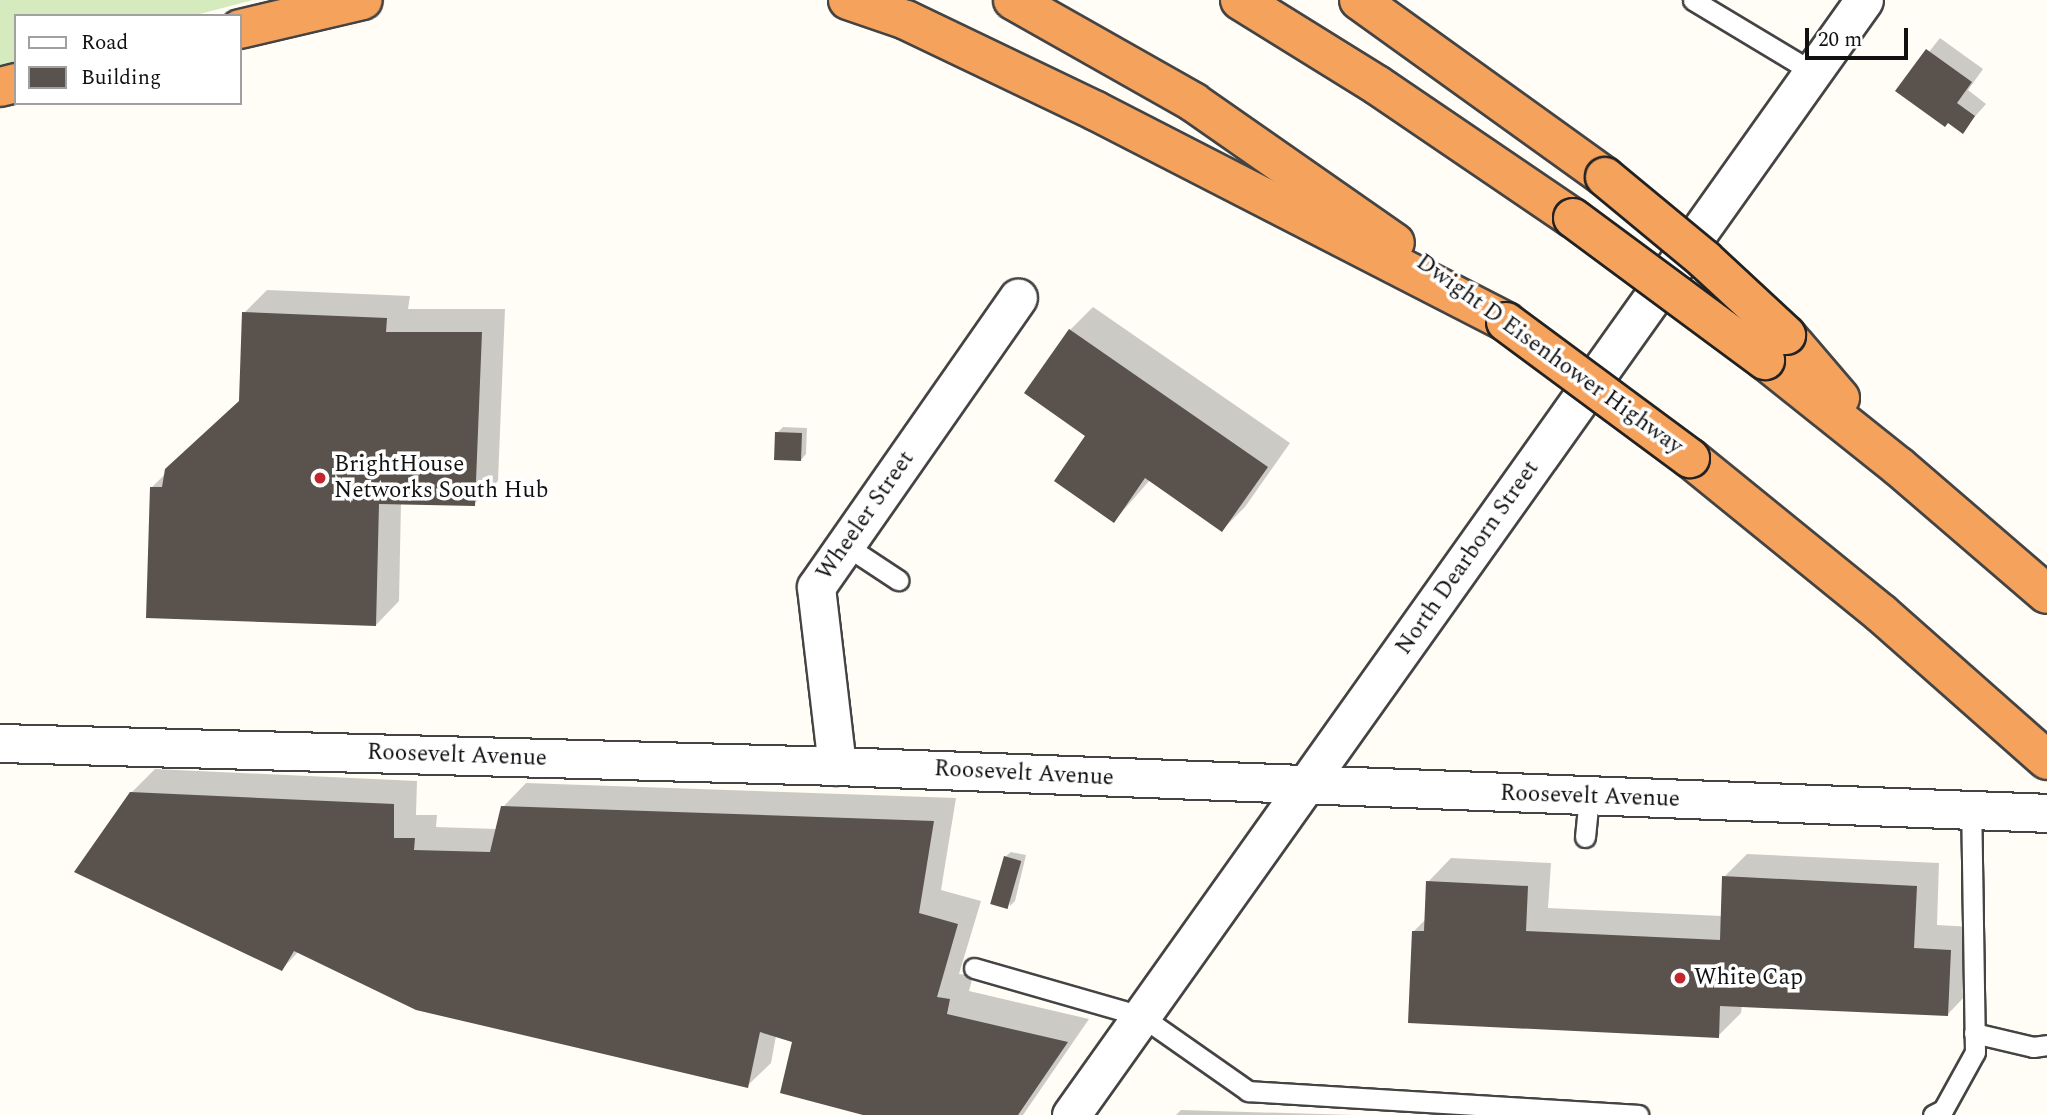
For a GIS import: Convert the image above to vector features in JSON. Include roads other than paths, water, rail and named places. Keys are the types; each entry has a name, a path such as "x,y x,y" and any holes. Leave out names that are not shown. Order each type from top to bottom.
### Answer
{"highway":[{"path":"242,29 363,0"},
{"path":"848,0 944,37 1096,111 1506,322"},
{"name":"Dwight D Eisenhower Highway","path":"1013,0 1193,102 1506,322 1690,458 1862,597 2047,760"},
{"path":"1240,0 1377,85 1573,218 1776,347"},
{"path":"1359,0 1605,177 1704,259 1776,347 1898,466 2047,594"}],"street":[{"name":"North Dearborn Street","path":"1071,1115 1864,0"},
{"name":"Wheeler Street","path":"837,766 816,587 1018,297"},
{"name":"Roosevelt Avenue","path":"0,743 837,766 2047,813"}],"lane":[{"path":"1693,0 1813,72"},
{"path":"845,545 898,580"},
{"path":"1585,837 1589,797"},
{"path":"1943,1113 1974,1043 1970,810"},
{"path":"974,968 1141,1016 1248,1091 1638,1115"},
{"path":"1974,1043 1999,1039 2034,1047 2047,1045"}],"place":[{"name":"BrightHouse Networks South Hub","path":"320,478"},
{"name":"White Cap","path":"1680,978"}]}
